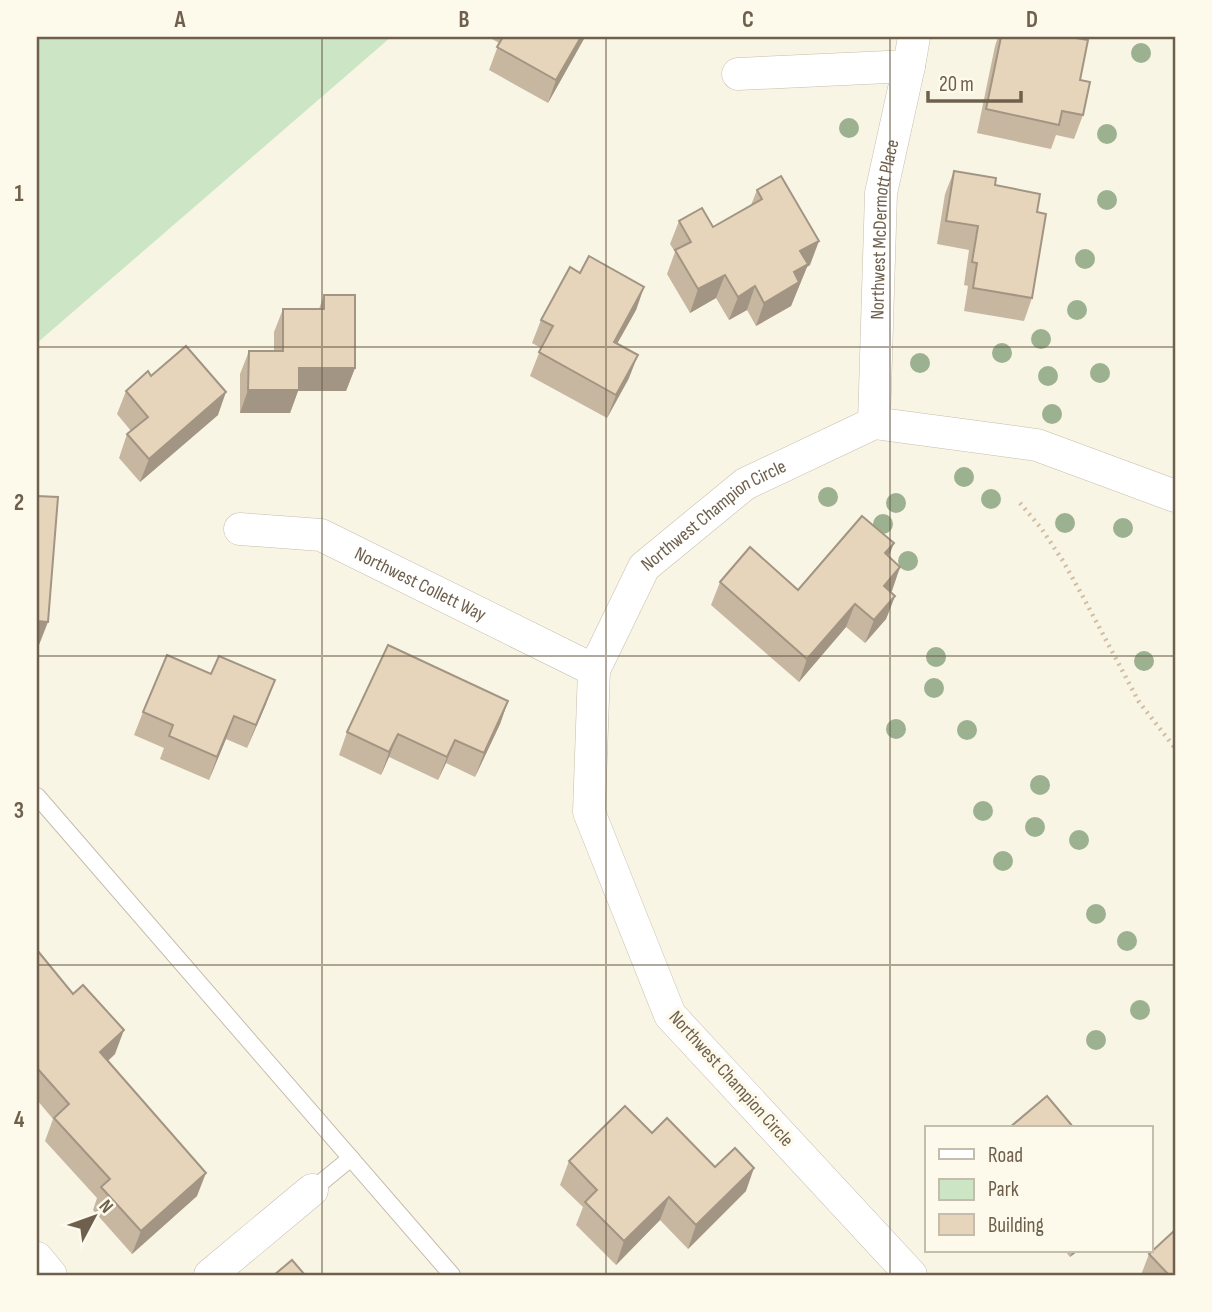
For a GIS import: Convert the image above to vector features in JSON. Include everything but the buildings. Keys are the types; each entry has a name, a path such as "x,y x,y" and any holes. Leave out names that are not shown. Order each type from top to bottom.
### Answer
{"street":[{"path":"738,74 912,51"},
{"name":"Northwest McDermott Place","path":"874,423 881,193 912,51"},
{"path":"874,423 1037,445 1175,496"},
{"name":"Northwest Champion Circle","path":"874,423 745,484 644,567 594,670 589,812 670,1015 911,1275"},
{"name":"Northwest Collett Way","path":"240,529 321,535 594,670"},
{"path":"210,1275 312,1190"},
{"path":"37,1258 51,1275"}],"lane":[{"path":"37,796 452,1275"},
{"path":"312,1190 351,1158"}],"path":[{"path":"1020,503 1041,527 1063,561 1139,702 1175,748"}],"green space":[{"path":"37,37 391,37 37,343"}]}
